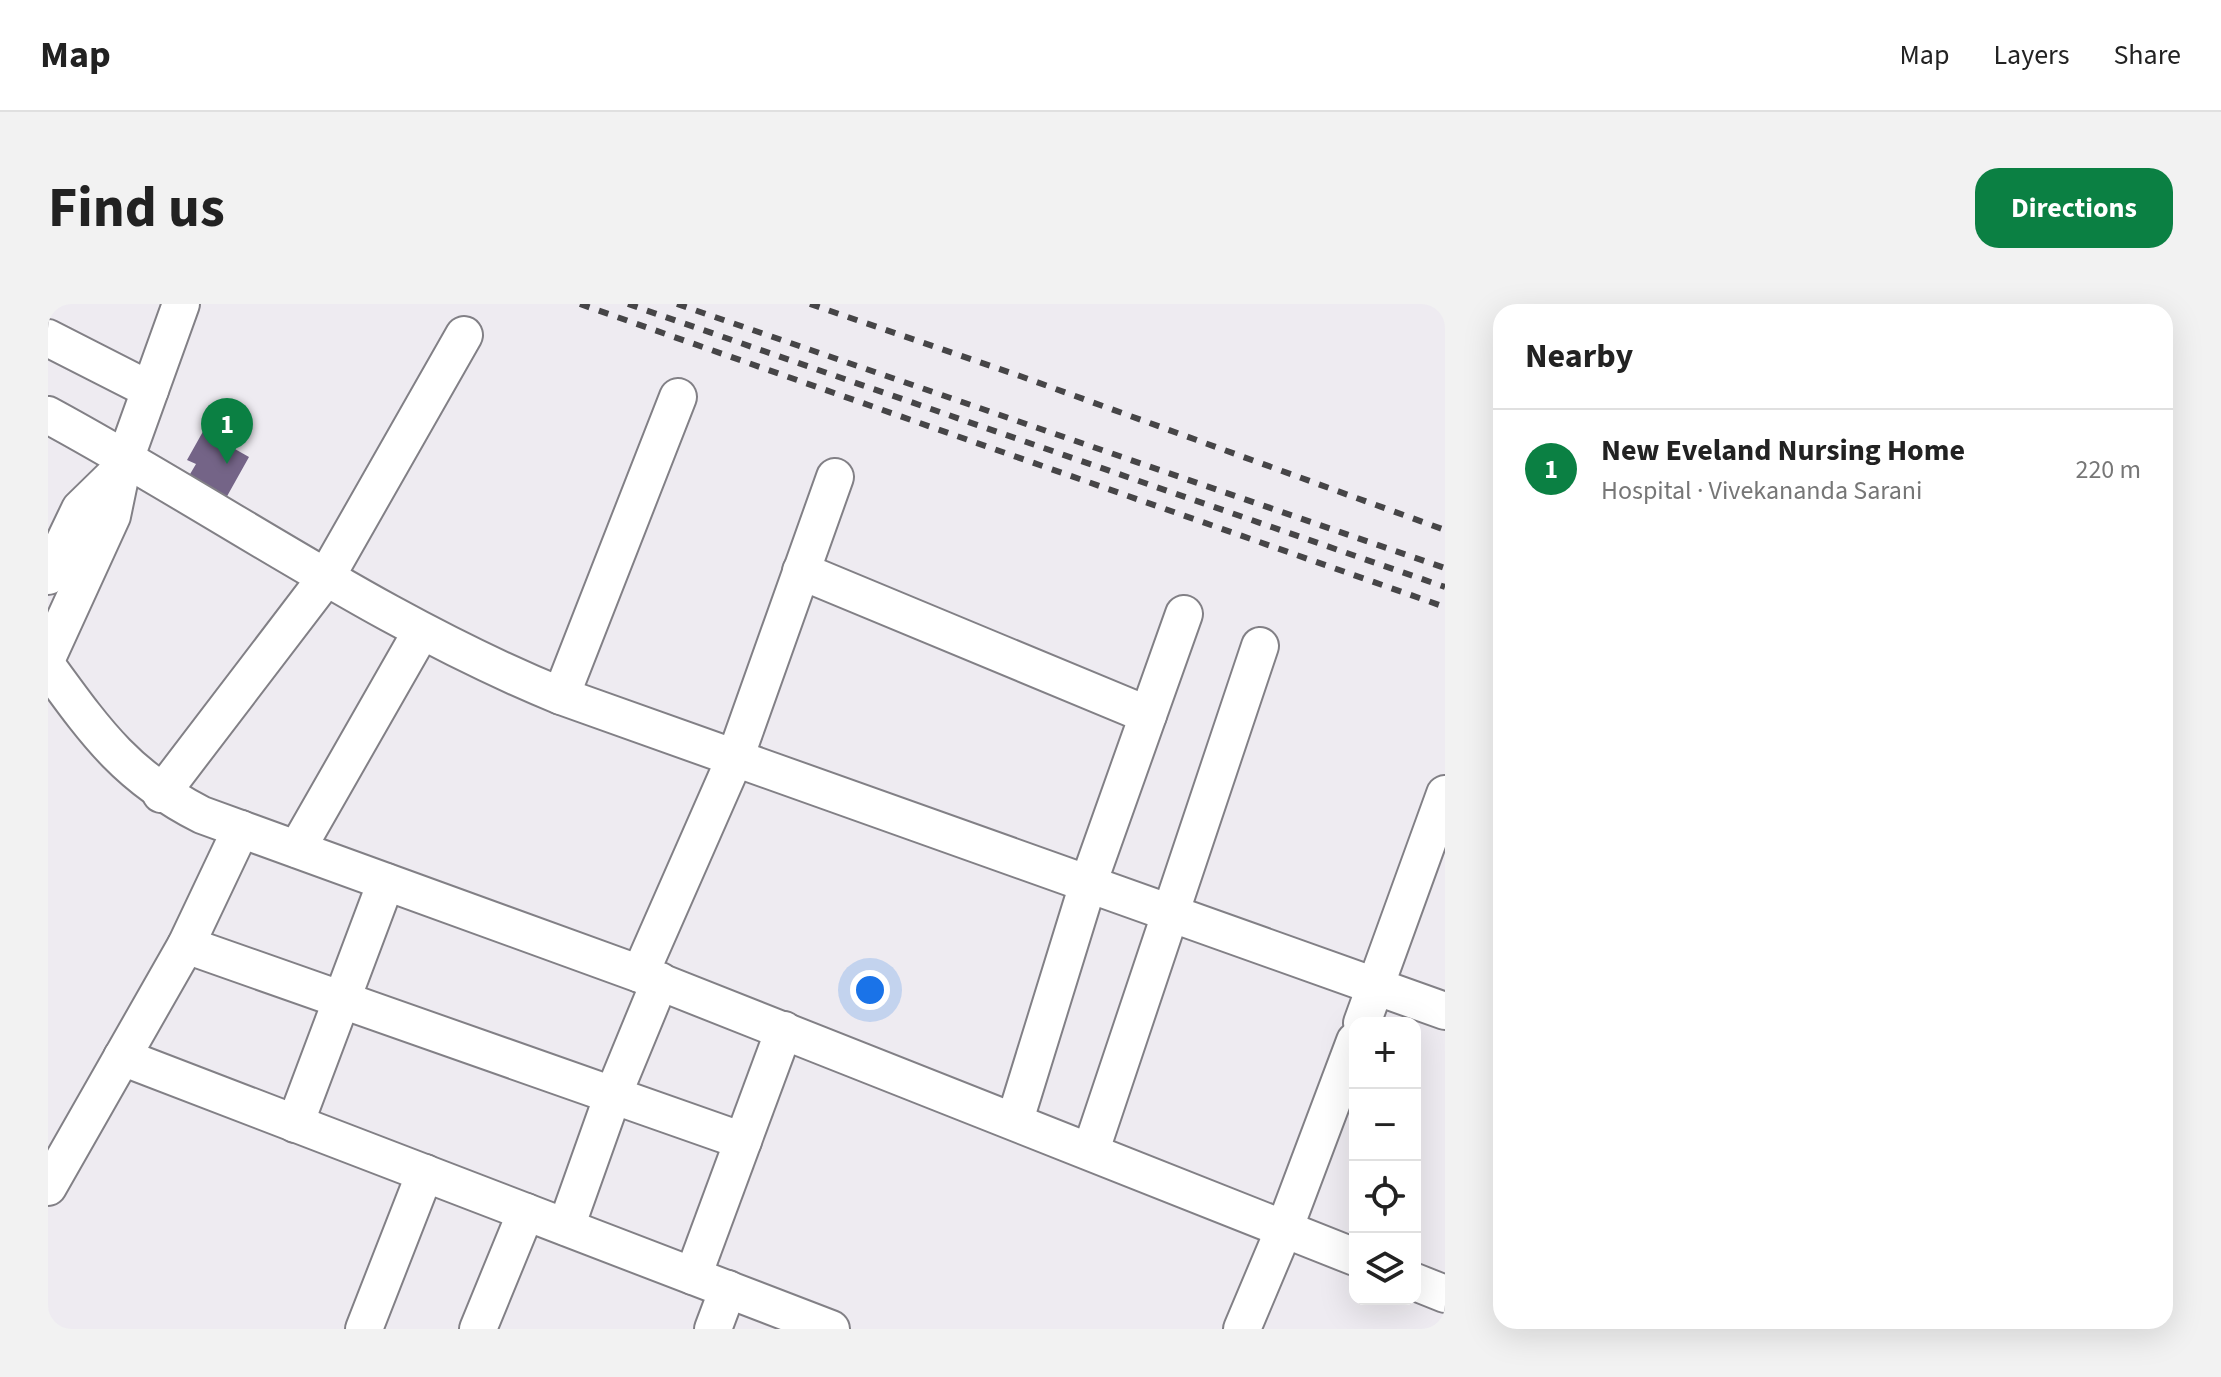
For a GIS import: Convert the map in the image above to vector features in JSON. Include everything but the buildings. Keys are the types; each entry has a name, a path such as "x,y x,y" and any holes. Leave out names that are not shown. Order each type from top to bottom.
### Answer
{"street":[{"path":"48,656 112,516 124,462 181,304"},
{"path":"161,794 325,579 464,335"},
{"path":"48,338 150,390"},
{"path":"561,696 678,397"},
{"path":"48,415 325,579 485,665 561,696 1445,1011"},
{"path":"48,576 80,509 124,462"},
{"path":"566,1227 613,1095 650,977 735,758 835,477"},
{"path":"801,571 1148,715"},
{"path":"1015,1120 1088,884 1184,614"},
{"path":"297,849 421,632"},
{"path":"1091,1150 1260,646"},
{"path":"48,667 115,755 161,794 241,829 650,977 1349,1254"},
{"path":"1364,1017 1445,794"},
{"path":"48,1187 186,945 241,829"},
{"path":"295,1124 386,882"},
{"path":"186,945 743,1141"},
{"path":"693,1276 784,1030"},
{"path":"122,1057 831,1329"},
{"path":"1242,1329 1285,1227 1349,1057"},
{"path":"364,1329 425,1173"},
{"path":"478,1329 526,1212"},
{"path":"1421,1284 1445,1294"},
{"path":"713,1329 728,1289"}],"railway":[{"path":"580,304 1445,607"},
{"path":"628,304 1445,587"},
{"path":"677,304 1445,568"},
{"path":"810,304 1020,376 1445,530"}],"place":[{"name":"New Eveland Nursing Home","path":"227,464"}]}
